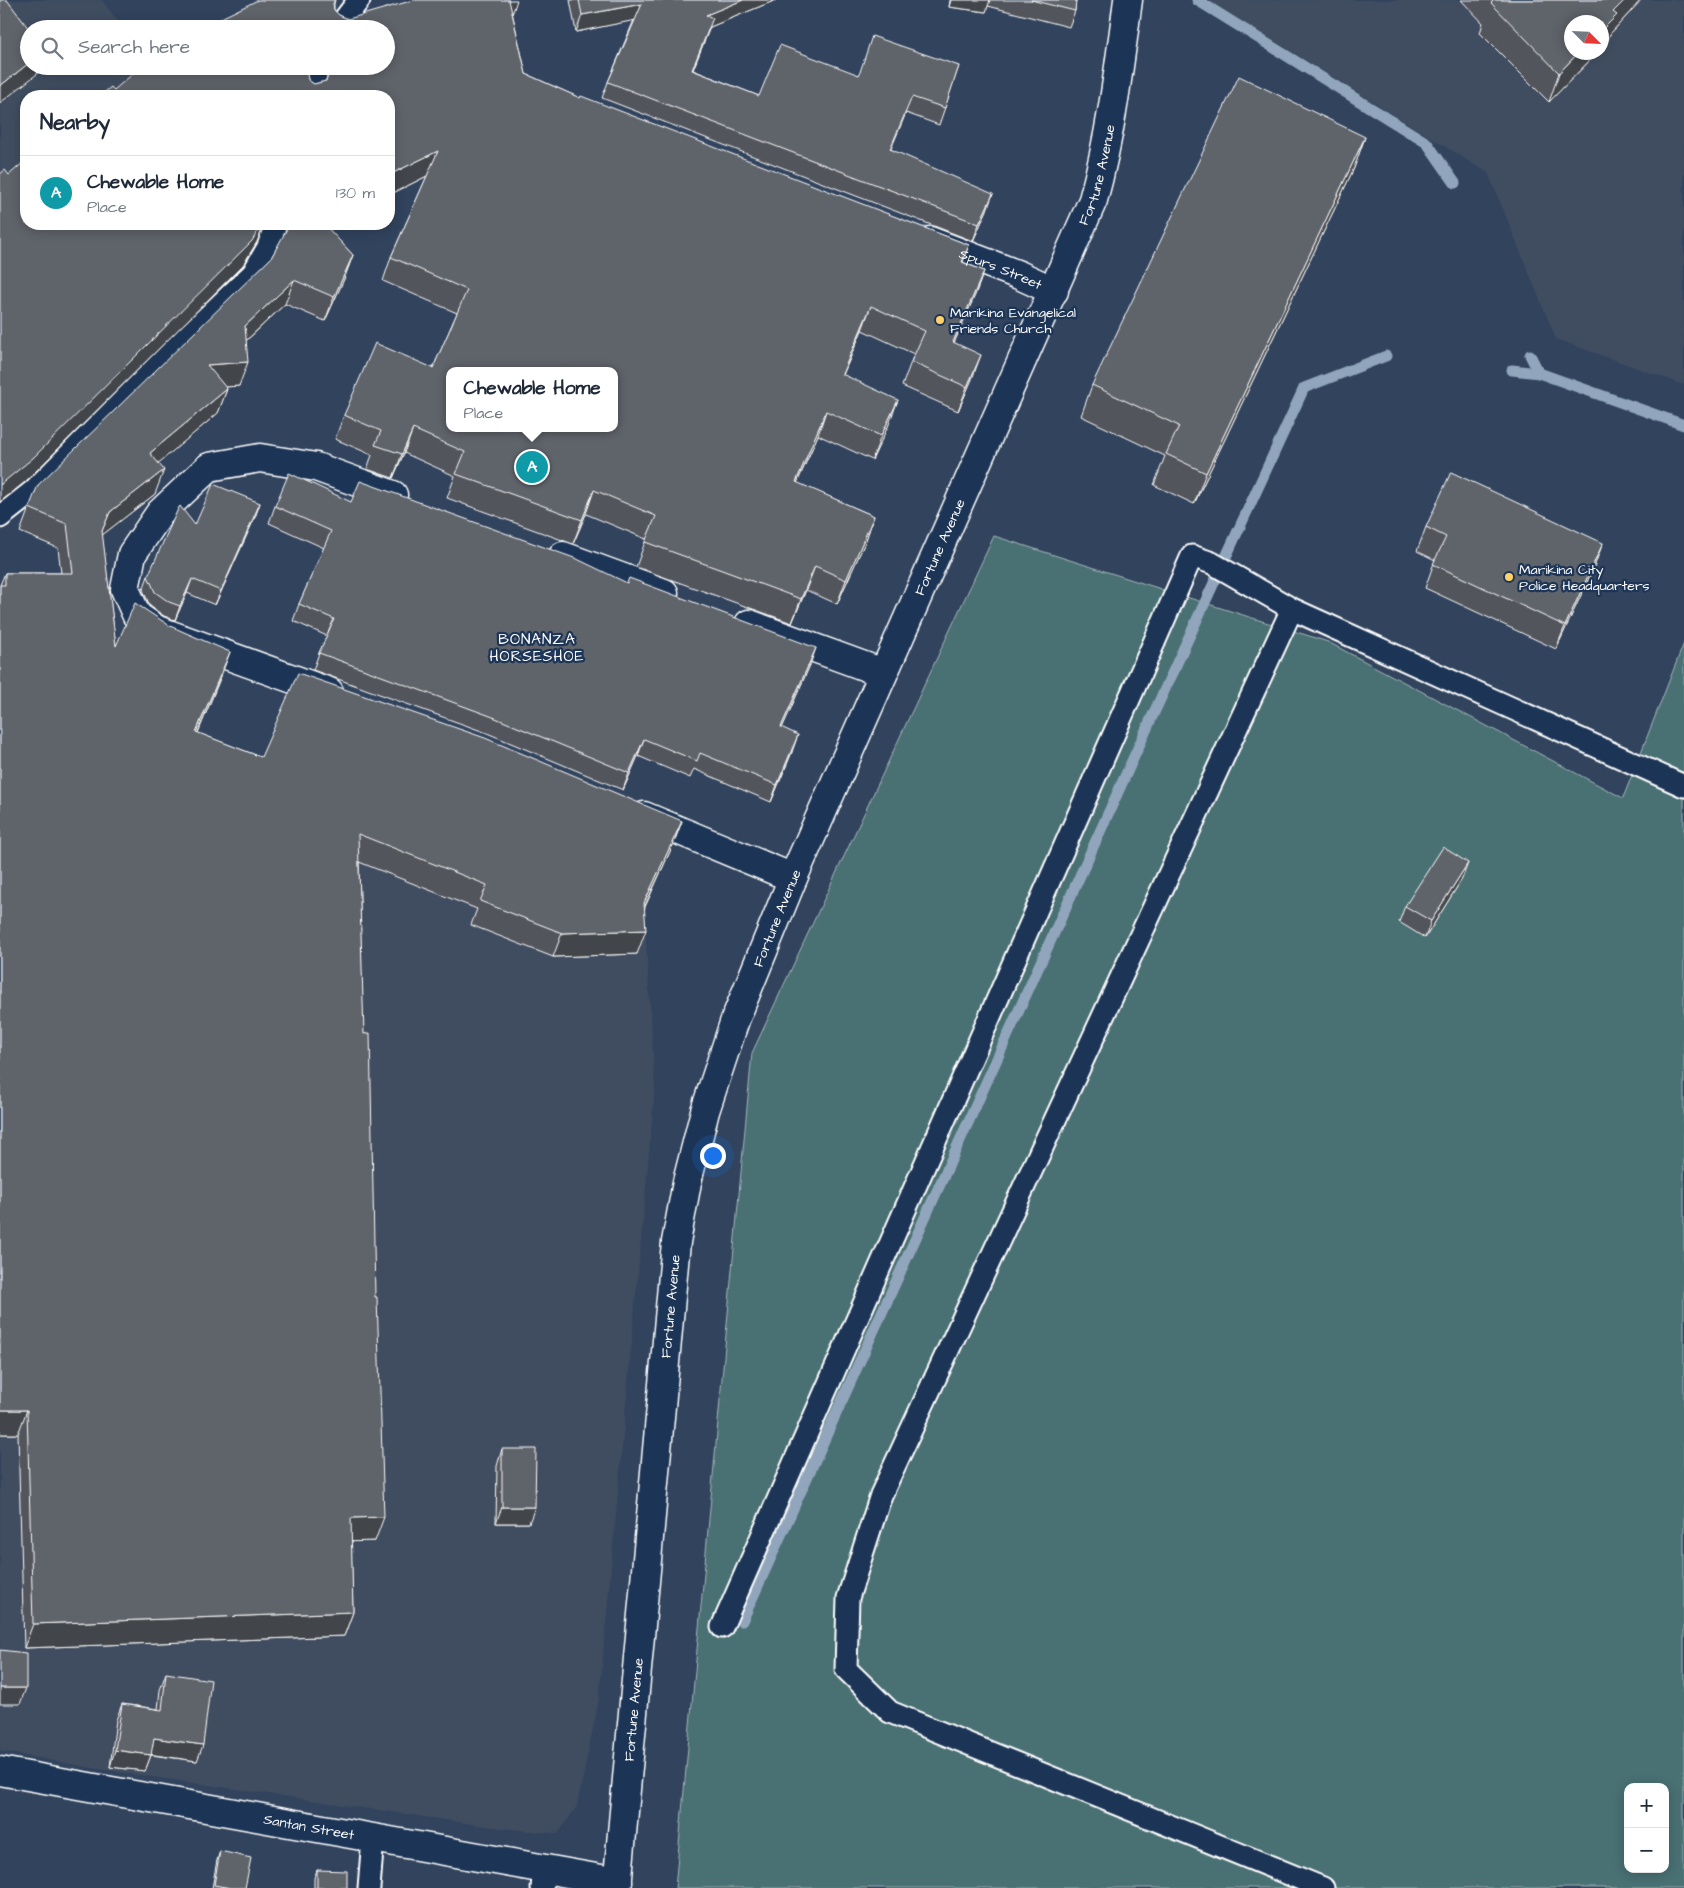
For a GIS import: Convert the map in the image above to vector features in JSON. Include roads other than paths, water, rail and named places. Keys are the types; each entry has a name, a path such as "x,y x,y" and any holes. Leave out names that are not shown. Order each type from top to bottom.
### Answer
{"main road":[{"name":"Fortune Avenue","path":"617,1885 676,1242 687,1182 705,1111 735,1020 793,878 1054,292 1092,200 1104,158 1115,97 1128,0"},
{"name":"Spurs Street","path":"908,232 1019,275 1054,292"},
{"path":"352,701 157,630 137,616 125,589 132,554 160,513 209,468 260,458 316,467 419,504"},
{"path":"541,548 691,603"},
{"path":"728,616 884,673"},
{"path":"620,806 793,878"},
{"name":"Santan Street","path":"0,1771 373,1838 543,1878 617,1885"}],"lane":[{"path":"344,20 359,0"},
{"path":"311,90 316,75"},
{"path":"0,517 33,491 253,273 268,247 274,230"},
{"path":"722,1627 1192,556 1212,564 1292,609 1684,786"},
{"path":"1292,609 881,1495 848,1598 846,1669 890,1712 1323,1888"},
{"path":"369,1888 373,1838"}],"waterway":[{"path":"1197,0 1427,143 1455,183"},
{"path":"1530,355 1539,373"},
{"path":"742,1621 1152,717 1304,388 1386,356"},
{"path":"1512,370 1539,373 1684,425"}],"place":[{"name":"Marikina Evangelical Friends Church","path":"940,320"},
{"name":"Chewable Home","path":"532,467"},
{"name":"Marikina City Police Headquarters","path":"1509,577"}],"district":[{"name":"BONANZA HORSESHOE","path":"537,648"}]}
